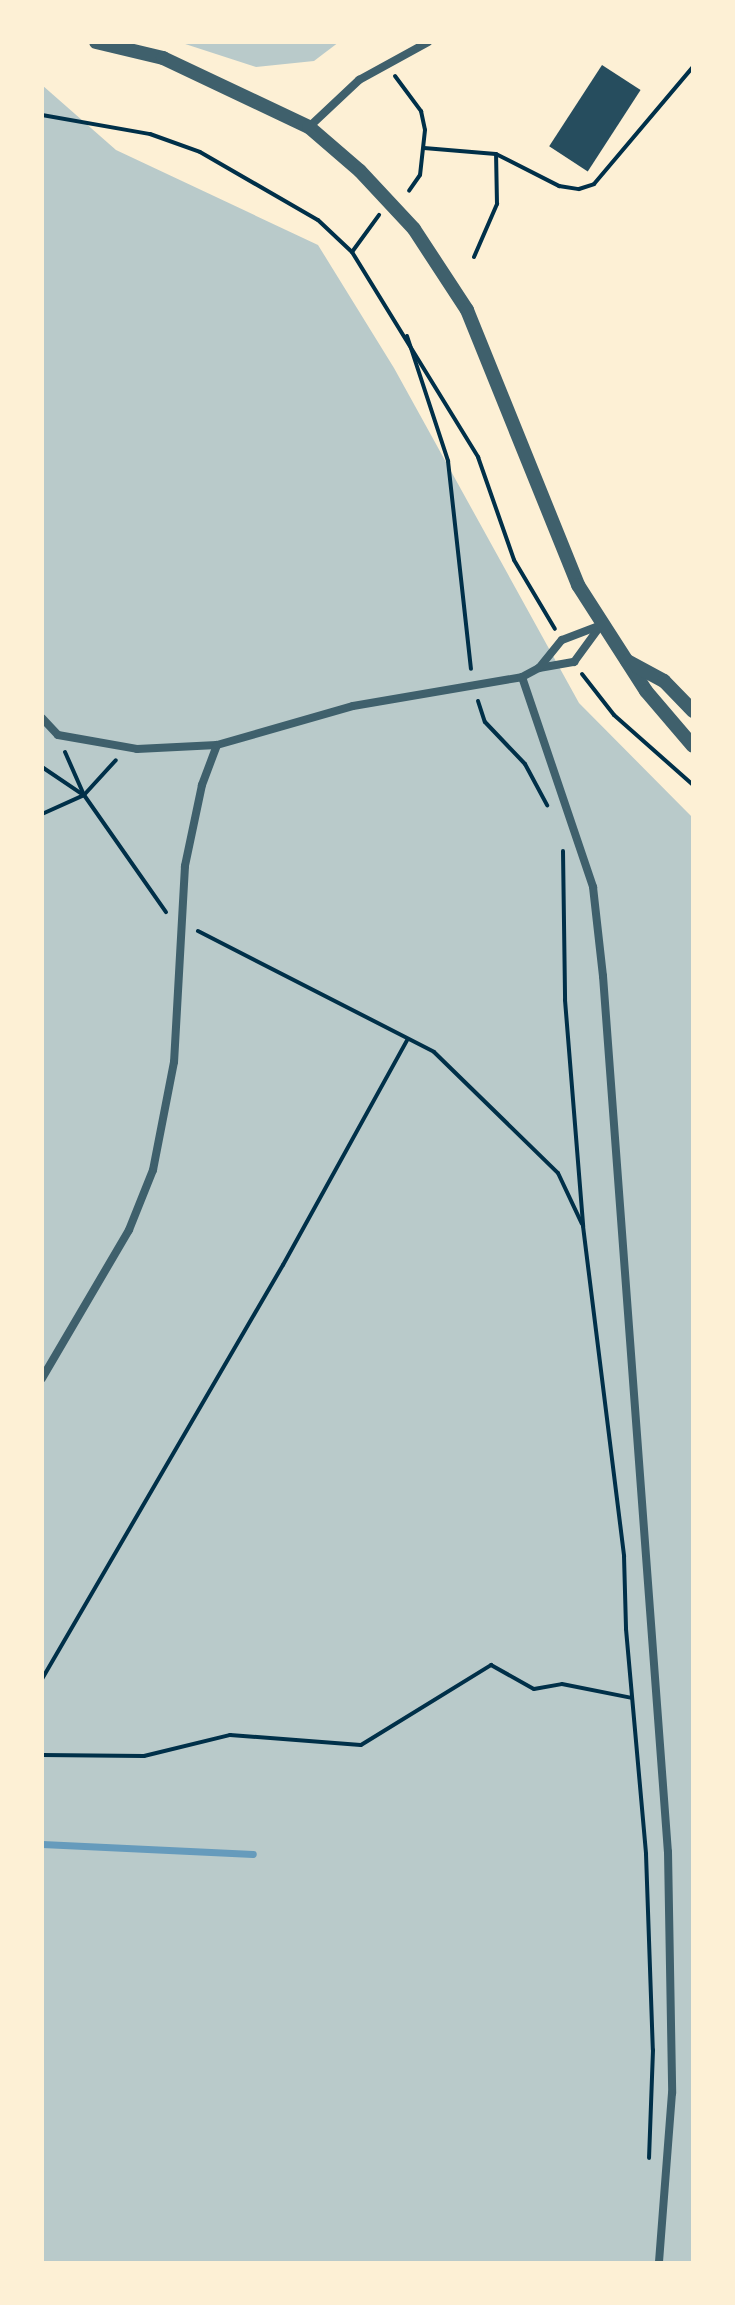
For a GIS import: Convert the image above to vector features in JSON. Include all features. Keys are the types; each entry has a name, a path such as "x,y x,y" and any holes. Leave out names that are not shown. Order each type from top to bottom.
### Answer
{"street":[{"path":"96,42 163,58 309,127 360,171 414,229 467,310 549,520 601,625 693,746"},
{"path":"309,127 359,80 389,67 428,42"},
{"path":"539,668 562,640 601,625"},
{"path":"42,718 58,735 128,747 217,745 353,706 522,677 539,668 574,662 601,625"},
{"path":"626,660 664,681 693,711"},
{"path":"522,677 593,887 603,976 668,1852 672,2093 659,2263"},
{"path":"42,1378 129,1230 153,1170 174,1062 185,866 202,785 217,745"}],"path":[{"path":"389,67 421,111 424,148 420,175 409,191"},
{"path":"424,148 496,154 559,186 594,184 693,67"},
{"path":"42,115 150,134 200,152 318,220 352,252 407,336 478,457 514,560 562,640"},
{"path":"474,257 497,204 496,154"},
{"path":"352,252 380,214"},
{"path":"407,336 448,461 459,526 460,604 473,685 485,722 525,764 552,814"},
{"path":"574,662 614,715 693,785"},
{"path":"58,735 84,795 159,908 182,923 434,1052 558,1173 583,1226"},
{"path":"42,814 84,795 128,747"},
{"path":"42,767 84,795"},
{"path":"559,837 583,1226 624,1556 632,1698 650,1910 653,2050 649,2166"},
{"path":"42,1679 283,1265 408,1039"},
{"path":"42,1755 144,1756 230,1735 361,1745 491,1665 534,1689 562,1684 632,1698"}],"shaded area":[{"path":"179,42 339,42 314,61 256,67"},
{"path":"42,85 116,150 318,245 394,368 579,703 693,818 693,2263 42,2263"}],"building":[{"path":"602,65 641,90 588,171 549,146"}],"waterway":[{"path":"42,1844 253,1854"}]}
